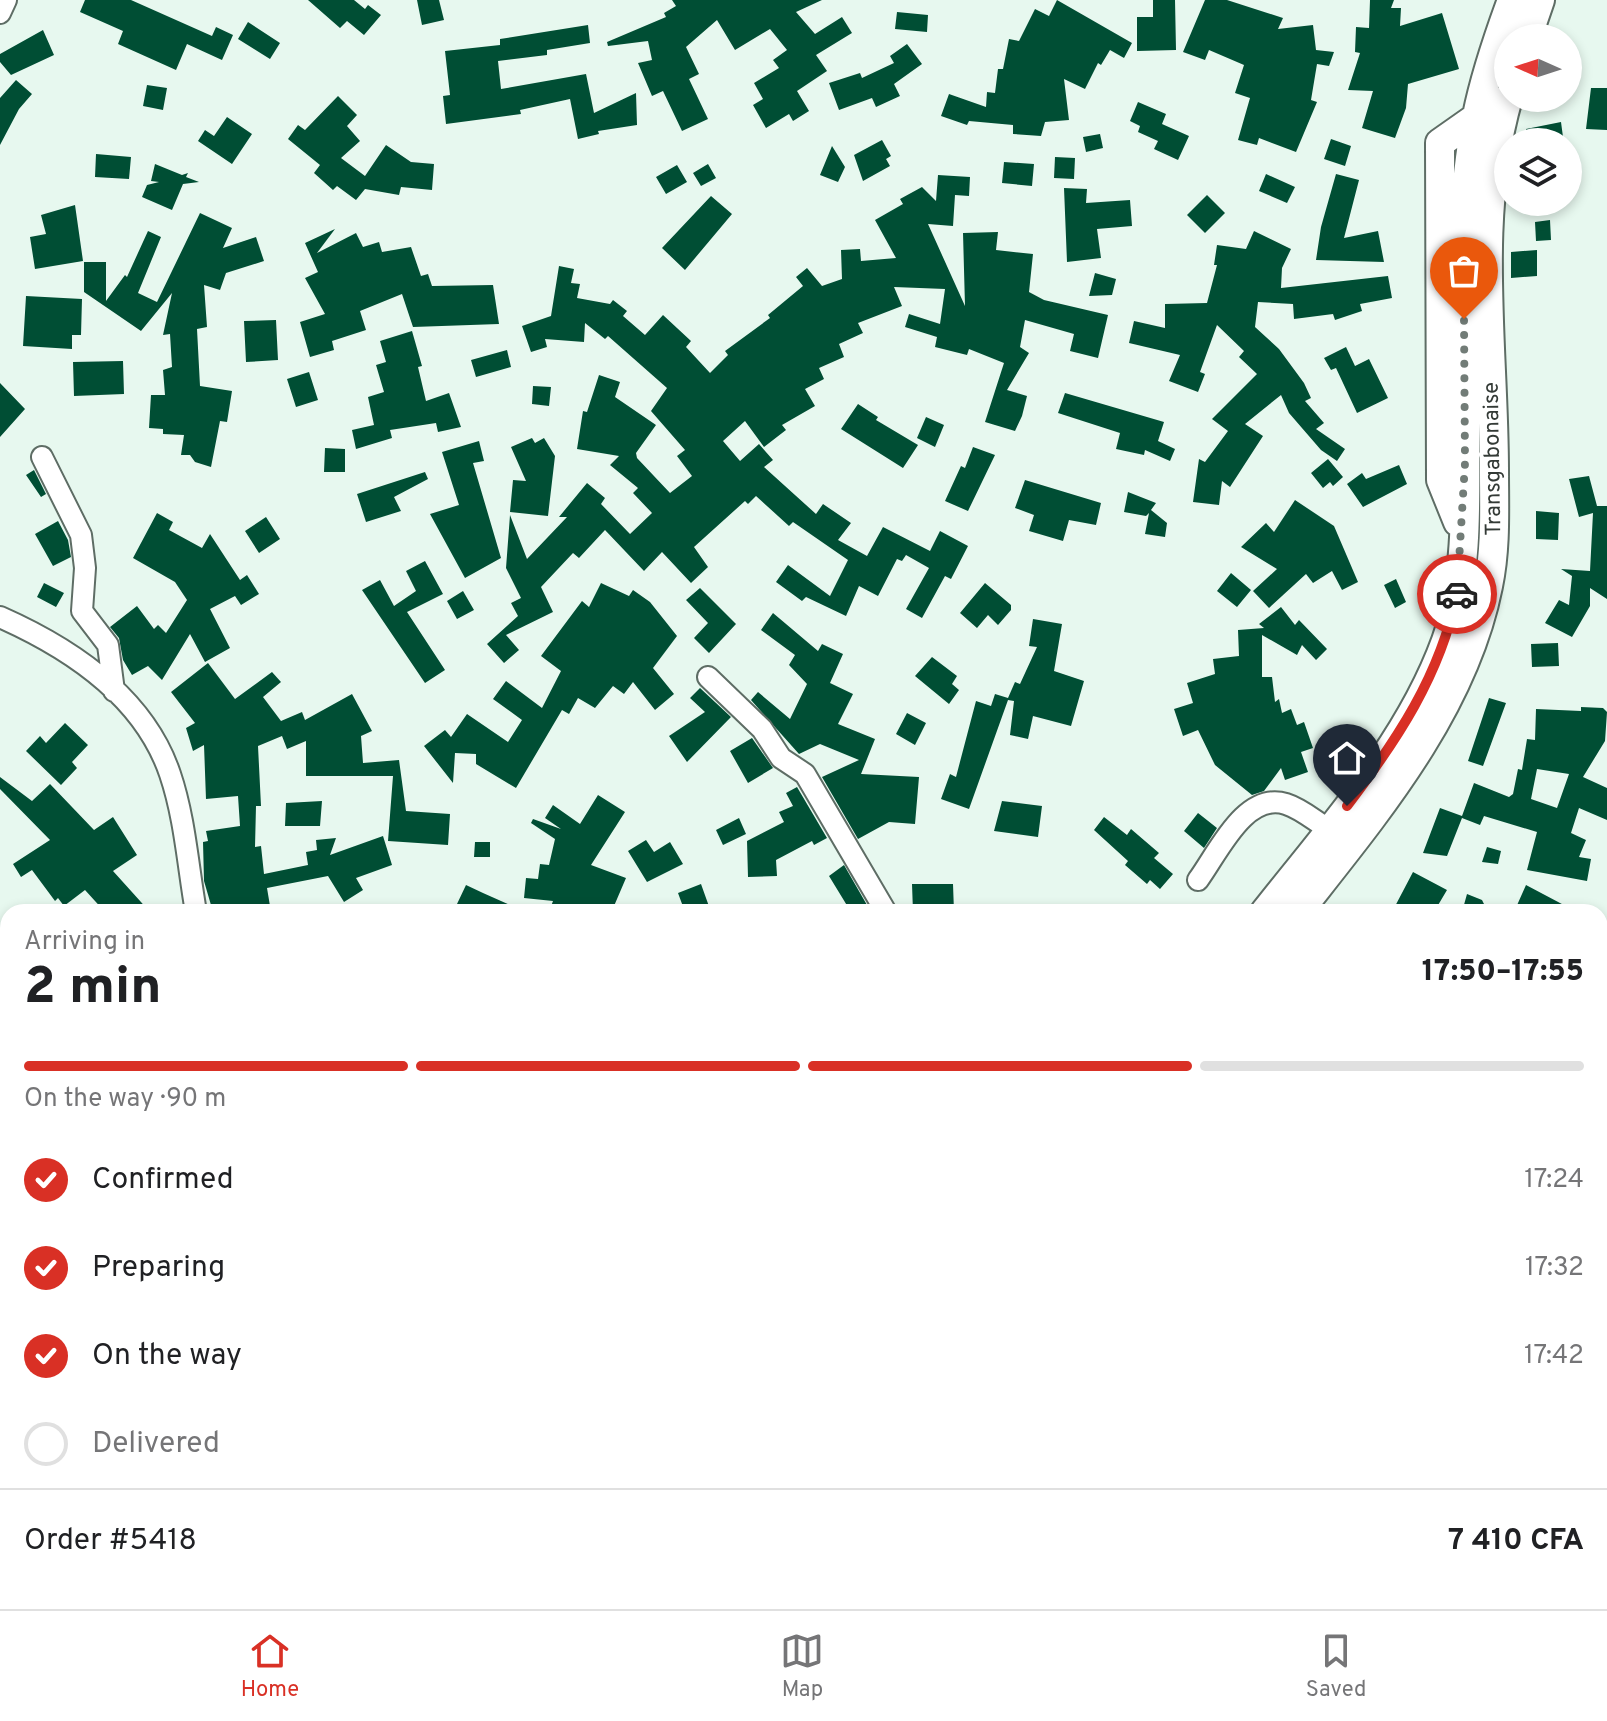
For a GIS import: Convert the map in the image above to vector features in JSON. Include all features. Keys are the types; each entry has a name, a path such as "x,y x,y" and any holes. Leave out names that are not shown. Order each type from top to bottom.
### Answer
{"highway":[{"name":"Transgabonaise","path":"1271,904 1383,759 1422,696 1447,639 1457,594 1462,533 1464,232 1477,117 1512,0"},
{"path":"1532,24 1540,0"},
{"name":"Transgabonaise","path":"1304,904 1426,739 1453,688 1488,586 1495,513 1488,222 1495,159 1505,112"}],"street":[{"path":"0,13 6,0"},
{"path":"42,457 81,535 85,568 82,611 108,645 114,691"},
{"path":"0,617 57,644 114,691 148,731 170,772 195,904"},
{"path":"708,677 762,729 781,758 805,774 881,904"},
{"path":"1198,880 1247,812 1259,804 1287,804 1330,830"}],"building":[{"path":"85,0 131,0 212,36 216,27 233,35 222,60 187,44 176,70 118,44 123,31 80,12"},
{"path":"308,0 354,0 365,9 368,5 381,15 364,35 347,21 340,28"},
{"path":"417,0 439,0 444,20 422,25"},
{"path":"672,0 822,0 796,12 815,34 842,17 852,33 816,55 827,71 797,91 809,111 793,121 789,114 766,128 753,105 763,99 754,83 779,68 773,60 787,50 770,29 735,50 717,20 686,47 699,74 689,79 708,119 682,131 663,91 652,96 638,63 652,60 648,41 608,46 607,42 666,17 664,13 676,6"},
{"path":"1057,0 1132,43 1124,58 1110,50 1101,65 1098,63 1085,89 1064,79 1069,120 1045,122 1041,136 1013,134 1013,125 969,121 967,125 941,116 949,94 986,107 987,92 995,93 998,69 1003,69 1009,39 1019,41 1035,9 1049,16"},
{"path":"1153,0 1175,0 1176,50 1137,51 1137,17 1153,17"},
{"path":"1205,0 1227,0 1283,18 1278,29 1313,25 1316,50 1334,52 1329,66 1317,64 1311,100 1317,102 1296,152 1259,138 1257,145 1238,140 1250,98 1235,93 1244,65 1209,50 1205,60 1183,52"},
{"path":"1370,0 1394,0 1391,8 1401,8 1400,26 1442,13 1459,69 1408,84 1406,108 1395,138 1362,128 1373,91 1348,90 1360,53 1355,52 1356,27 1369,28"},
{"path":"897,12 928,15 927,32 895,29"},
{"path":"248,22 280,43 270,59 238,39"},
{"path":"588,25 590,43 547,50 547,55 498,61 501,89 586,74 594,113 636,93 637,125 598,131 599,134 578,139 570,99 520,110 521,114 446,124 443,96 450,95 445,51 500,45 500,39"},
{"path":"43,30 54,55 11,75 0,62 0,54"},
{"path":"907,44 922,64 894,84 900,96 876,107 872,98 839,110 829,83 860,73 862,78 894,63 890,56"},
{"path":"16,80 32,94 19,109 0,145 0,98"},
{"path":"147,85 167,88 163,110 143,106"},
{"path":"1591,88 1607,88 1607,130 1586,129"},
{"path":"338,96 357,115 347,126 360,141 341,158 365,176 386,145 411,162 434,164 432,190 401,187 399,195 365,189 356,200 337,186 333,190 314,173 320,165 288,139 298,125 305,130"},
{"path":"1138,102 1166,114 1162,124 1189,136 1178,160 1154,149 1158,141 1138,132 1140,126 1130,121"},
{"path":"227,117 252,134 232,164 198,141 205,130 214,136"},
{"path":"1561,122 1562,128 1531,128"},
{"path":"1100,134 1103,148 1086,152 1083,137"},
{"path":"1331,139 1351,146 1345,166 1324,159"},
{"path":"882,140 891,156 886,159 890,166 863,181 854,155"},
{"path":"832,146 845,167 838,182 820,175"},
{"path":"96,154 131,157 129,179 95,177"},
{"path":"1055,157 1075,158 1074,179 1054,178"},
{"path":"1004,162 1034,164 1032,186 1002,183"},
{"path":"155,164 182,175 188,173 186,177 199,182 183,184 172,210 142,197 147,185 159,182 151,181"},
{"path":"708,164 716,178 701,186 693,173"},
{"path":"677,165 687,182 666,194 656,177"},
{"path":"1266,174 1295,187 1287,203 1259,191"},
{"path":"1336,174 1359,180 1344,238 1378,231 1384,262 1316,260 1321,227"},
{"path":"938,175 970,177 969,196 955,195 953,226 928,224 965,306 963,233 998,232 996,250 1033,254 1029,292 1044,300 1108,315 1098,358 1070,351 1074,334 1025,320 1020,347 1029,353 1007,390 1027,396 1022,416 1015,431 985,422 1004,363 969,349 967,355 935,347 937,337 905,327 909,314 940,324 945,289 894,287 902,306 858,323 863,333 839,344 844,357 819,368 824,379 805,389 815,406 782,425 786,430 764,447 745,421 723,441 740,461 759,444 773,460 764,467 816,514 823,504 851,523 838,540 867,556 883,527 930,551 940,531 968,546 951,579 945,576 922,618 906,609 929,568 906,555 902,561 897,559 878,596 859,586 846,616 806,597 802,601 776,582 788,565 830,596 848,560 793,522 789,526 756,496 748,504 745,501 694,547 708,567 691,583 662,552 644,571 605,530 579,558 573,553 541,587 553,612 506,635 519,650 504,663 487,644 518,616 511,603 521,598 506,568 510,515 527,559 567,517 559,517 587,483 605,498 601,504 630,534 652,513 633,493 638,488 610,465 619,456 577,449 583,411 587,412 599,375 620,382 615,397 656,425 636,453 637,458 670,493 692,476 677,456 685,450 651,411 667,388 608,336 605,339 585,323 584,342 545,339 547,347 531,352 522,326 551,316 559,266 574,269 571,283 580,284 577,298 610,304 613,300 627,311 623,316 645,335 663,315 691,341 686,347 710,373 728,355 725,351 770,318 768,315 803,286 796,277 807,268 822,286 842,279 841,250 860,249 861,261 896,258 875,220 903,204 900,199 922,187 936,201"},
{"path":"1064,188 1087,189 1086,203 1130,200 1132,226 1097,229 1101,258 1067,262"},
{"path":"1207,195 1225,213 1205,233 1187,215"},
{"path":"711,196 732,214 685,270 662,248"},
{"path":"75,205 83,261 35,269 30,237 46,234 41,215"},
{"path":"200,213 232,228 223,248 256,237 264,261 226,273 220,290 204,285 207,327 197,329 200,386 232,391 227,422 220,421 211,467 195,462 190,455 181,455 184,435 163,434 163,429 149,428 151,395 165,395 163,370 172,367 170,334 163,335 172,293 141,331 84,292 84,262 106,262 106,301 125,275 127,277 148,231 161,237 138,293 157,302"},
{"path":"1550,220 1551,240 1536,241 1535,222"},
{"path":"335,229 317,253 356,233 363,247 379,242 382,252 411,247 421,276 428,274 432,286 493,285 499,324 413,327 402,294 360,311 366,330 332,341 334,350 310,357 300,322 325,314 305,278 318,272 305,243"},
{"path":"1254,231 1291,249 1282,268 1281,288 1388,276 1392,298 1360,304 1362,311 1335,320 1333,314 1294,319 1293,304 1258,302 1255,327 1279,349 1304,383 1311,398 1305,401 1324,423 1316,429 1345,449 1337,461 1321,450 1289,413 1281,395 1245,424 1263,436 1230,487 1222,481 1219,505 1193,502 1199,459 1205,462 1228,431 1212,419 1257,374 1239,357 1244,351 1217,325 1200,372 1205,374 1198,392 1169,381 1180,355 1129,343 1134,321 1165,328 1165,304 1207,303 1217,265 1214,265 1217,245 1246,249"},
{"path":"1537,250 1537,276 1511,278 1511,252"},
{"path":"1095,273 1116,279 1112,295 1089,296"},
{"path":"26,296 82,299 81,335 72,335 72,349 23,346"},
{"path":"276,320 278,360 246,362 244,321"},
{"path":"412,331 422,366 418,367 426,401 449,393 461,427 438,432 436,423 390,430 392,438 356,449 352,430 374,425 368,397 384,392 376,365 386,362 380,341"},
{"path":"1346,347 1355,366 1369,359 1388,398 1357,413 1336,368 1331,370 1324,358"},
{"path":"507,350 511,367 476,377 471,360"},
{"path":"123,361 124,394 74,396 73,362"},
{"path":"309,372 318,400 296,407 287,379"},
{"path":"0,383 25,409 0,437"},
{"path":"533,386 551,387 549,406 532,404"},
{"path":"1065,393 1164,422 1158,441 1175,449 1170,461 1145,450 1144,455 1116,449 1120,433 1058,413"},
{"path":"858,404 878,417 876,420 918,445 903,468 841,429"},
{"path":"926,417 944,425 935,447 917,438"},
{"path":"532,438 535,443 544,438 555,456 548,516 510,512 513,480 526,481 511,447"},
{"path":"479,441 484,461 473,463 501,558 465,578 430,514 459,505 442,452"},
{"path":"973,447 995,455 968,511 945,501 961,466 965,468"},
{"path":"325,448 345,449 345,472 324,472"},
{"path":"1328,459 1343,477 1333,486 1330,482 1323,488 1311,473"},
{"path":"1399,465 1407,484 1363,507 1347,484 1362,473 1366,479"},
{"path":"34,470 46,494 41,497 26,475"},
{"path":"425,472 428,479 394,497 401,511 366,522 357,494"},
{"path":"1589,476 1597,506 1607,506 1607,599 1590,588 1590,606 1572,637 1545,623 1559,600 1569,605 1572,576 1561,569 1590,571 1593,513 1579,517 1569,479"},
{"path":"1025,480 1101,503 1096,525 1069,520 1063,541 1029,531 1034,515 1015,508"},
{"path":"1128,492 1156,503 1151,510 1167,523 1165,537 1145,534 1149,513 1146,516 1124,512"},
{"path":"1295,500 1334,526 1358,582 1342,590 1332,571 1313,583 1306,574 1269,608 1253,591 1277,569 1241,547 1266,523 1274,532"},
{"path":"1536,511 1559,513 1558,540 1536,539"},
{"path":"157,513 173,522 169,530 202,548 210,534 240,580 247,575 259,594 241,605 235,596 210,609 230,648 205,662 190,634 162,680 148,666 132,675 123,660 119,638 110,627 137,606 154,629 158,625 166,633 187,600 175,582 133,558"},
{"path":"266,517 280,539 259,553 245,531"},
{"path":"58,521 68,540 71,557 53,566 35,534"},
{"path":"425,561 443,594 407,612 445,670 425,683 362,590 380,580 394,606 416,591 406,571"},
{"path":"1231,573 1251,590 1237,607 1217,591"},
{"path":"1396,579 1406,602 1395,608 1384,585"},
{"path":"44,583 64,593 56,607 37,597"},
{"path":"601,583 629,596 633,590 650,602 677,636 653,668 674,694 655,710 633,682 624,694 613,686 595,708 578,698 569,714 562,710 516,788 476,764 476,754 455,753 453,783 424,746 445,730 451,737 467,714 508,742 522,720 493,699 506,681 542,708 561,671 541,656 582,601 589,607"},
{"path":"985,583 1011,605 1011,610 998,625 988,615 977,628 960,613"},
{"path":"700,588 736,624 709,653 694,638 708,623 686,600"},
{"path":"463,591 474,610 457,619 447,601"},
{"path":"1281,607 1295,625 1299,620 1327,649 1316,660 1302,645 1297,655 1262,635 1262,677 1272,677 1275,702 1279,699 1282,713 1291,709 1297,725 1304,722 1313,748 1301,752 1308,772 1285,780 1281,768 1264,791 1252,795 1215,765 1198,730 1183,736 1174,709 1193,703 1187,683 1215,674 1213,659 1239,656 1238,630 1264,628 1259,624"},
{"path":"773,613 818,651 822,644 843,654 830,683 853,694 838,724 875,739 861,774 919,777 915,824 889,822 858,839 822,777 859,760 820,744 799,754 751,700 758,692 790,719 807,684 789,665 795,655 761,630"},
{"path":"1033,619 1062,624 1054,671 1084,681 1071,726 1033,716 1028,739 1010,735 1014,701 1008,700 969,809 941,799 950,774 956,777 976,701 991,706 995,694 1008,698 1015,682 1020,684 1037,647 1029,646"},
{"path":"1558,643 1559,666 1532,667 1531,644"},
{"path":"932,657 957,676 952,684 959,690 949,704 915,676"},
{"path":"208,663 235,699 272,672 281,682 263,697 281,721 302,712 305,720 352,694 372,731 361,736 363,763 399,760 406,811 450,814 448,845 388,841 393,776 306,776 306,741 287,749 282,736 258,746 261,806 256,806 255,847 261,846 264,874 308,865 306,852 317,850 316,840 336,838 330,855 383,836 392,865 356,878 363,890 344,902 328,876 267,888 270,904 211,904 204,881 203,842 208,841 206,831 240,826 238,796 206,799 204,745 193,751 186,728 195,723 171,692"},
{"path":"700,688 731,717 687,762 669,736 705,712 690,698"},
{"path":"1489,698 1506,703 1483,766 1468,761"},
{"path":"1581,707 1603,708 1607,712 1605,741 1583,777 1607,788 1607,820 1579,808 1571,833 1586,840 1579,857 1591,859 1587,881 1527,870 1537,832 1484,816 1480,825 1462,818 1447,856 1423,853 1440,808 1462,816 1474,783 1509,797 1513,794 1518,769 1522,770 1527,739 1535,740 1536,709 1581,711","holes":["1537,769 1569,774 1557,808 1531,799"]},
{"path":"907,713 926,723 915,745 896,734"},
{"path":"65,723 88,745 72,762 77,768 61,785 26,751 40,736 46,743"},
{"path":"752,738 773,768 748,783 730,751"},
{"path":"0,777 32,801 50,784 94,830 113,817 137,855 113,871 143,904 98,904 85,890 62,904 58,898 55,901 32,870 21,877 13,864 50,840 0,789"},
{"path":"797,787 827,838 814,845 812,841 776,860 777,876 748,877 747,841 784,822 779,812 793,806 786,793"},
{"path":"598,795 625,812 591,865 626,878 615,904 552,904 553,901 524,898 526,878 538,879 540,864 549,865 555,839 531,823 533,819 561,829 545,818 553,805 580,824"},
{"path":"322,801 320,826 285,826 286,803"},
{"path":"1002,801 1042,806 1038,837 994,831"},
{"path":"1198,813 1217,828 1204,848 1184,831"},
{"path":"1104,817 1127,835 1131,829 1159,853 1154,858 1173,874 1160,889 1150,880 1147,884 1125,865 1128,861 1094,830"},
{"path":"739,818 746,834 723,845 716,830"},
{"path":"646,840 654,852 670,842 683,864 647,882 628,851"},
{"path":"475,842 490,842 490,857 474,857"},
{"path":"1487,847 1501,851 1498,864 1482,862"},
{"path":"844,865 866,904 846,904 829,876"},
{"path":"1413,872 1447,890 1439,904 1396,904"},
{"path":"701,884 708,904 682,904 678,893"},
{"path":"912,884 953,884 954,904 913,904"},
{"path":"466,885 508,904 457,904"},
{"path":"1526,885 1562,904 1518,904"},
{"path":"1467,894 1482,900 1484,904 1464,904"}],"way so far":[{"path":"1457,594 1465,463 1464,319"}],"route":[{"path":"1347,806 1383,759 1422,696 1447,639 1457,594"}]}
